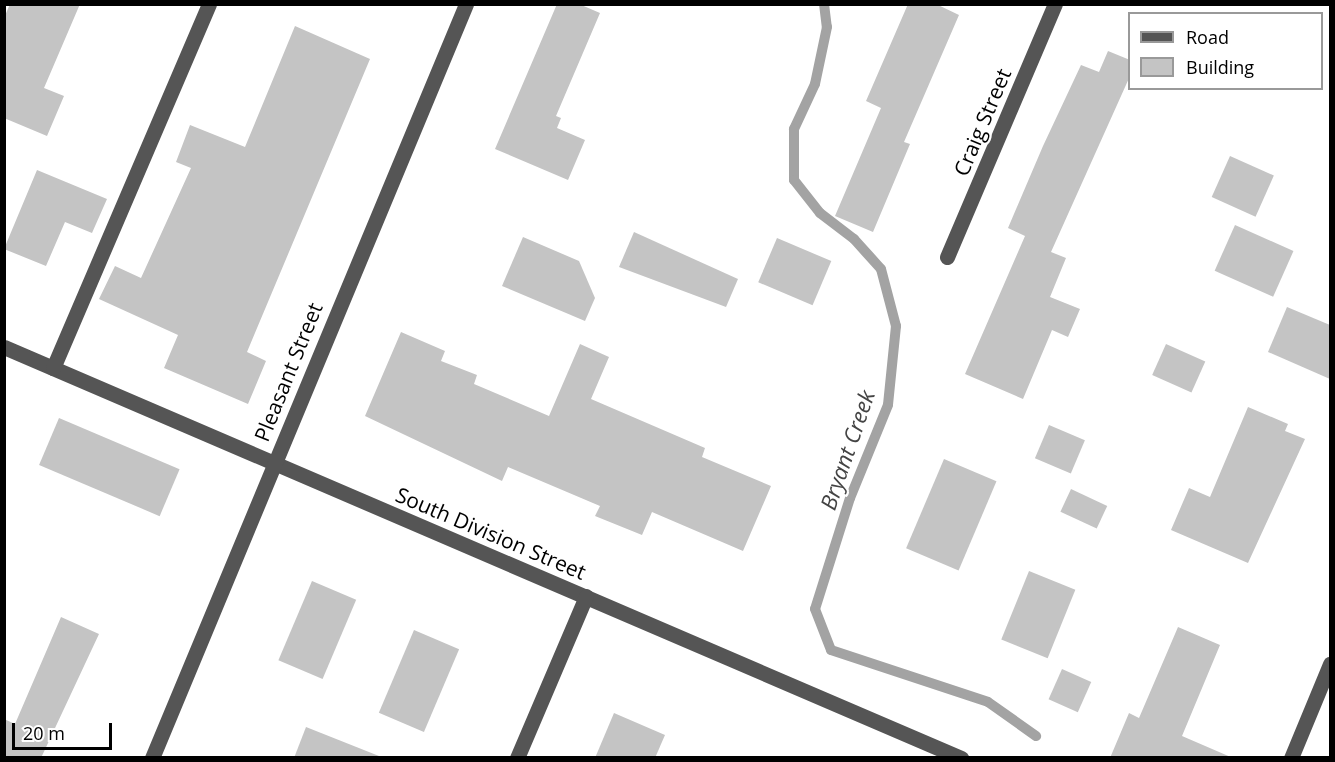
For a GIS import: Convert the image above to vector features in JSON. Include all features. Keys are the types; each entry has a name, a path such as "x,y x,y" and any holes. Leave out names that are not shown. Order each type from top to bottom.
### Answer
{"street":[{"path":"53,368 209,4"},
{"name":"Pleasant Street","path":"152,758 466,4"},
{"name":"Craig Street","path":"947,257 1055,4"},
{"name":"South Division Street","path":"4,347 961,758"},
{"path":"517,758 586,596"},
{"path":"1290,758 1330,664"}],"building":[{"path":"10,4 80,4 44,88 64,96 47,136 4,118 4,18"},
{"path":"557,4 579,4 600,13 556,116 561,118 557,128 585,140 568,180 495,149"},
{"path":"908,4 936,4 959,15 904,142 910,144 873,232 835,216 881,108 866,101"},
{"path":"295,26 370,59 247,352 266,361 248,404 164,368 178,335 99,299 115,266 141,278 191,168 176,162 190,125 245,147"},
{"path":"1108,51 1128,59 1128,80 1051,252 1066,258 1050,297 1080,309 1068,337 1052,330 1023,399 965,374 1025,236 1008,228 1043,146 1081,65 1099,72"},
{"path":"1230,156 1274,176 1256,217 1212,197"},
{"path":"37,170 107,199 92,233 65,222 46,266 4,249"},
{"path":"1235,225 1293,251 1273,297 1215,271"},
{"path":"634,232 738,279 726,307 619,267"},
{"path":"523,237 579,261 595,298 585,321 502,286"},
{"path":"777,238 831,261 813,305 758,282"},
{"path":"1287,307 1330,325 1330,379 1268,352"},
{"path":"401,332 445,351 441,361 477,375 474,384 549,416 580,344 609,357 591,399 705,448 702,457 771,486 743,551 652,512 642,535 595,516 600,506 508,467 502,481 365,416"},
{"path":"1166,344 1205,361 1191,393 1152,375"},
{"path":"1248,407 1288,424 1285,431 1305,439 1248,563 1171,530 1189,488 1210,497"},
{"path":"59,418 180,469 160,516 39,465"},
{"path":"1049,425 1085,440 1071,473 1035,458"},
{"path":"944,459 996,481 959,571 906,548"},
{"path":"1071,489 1107,506 1097,529 1060,512"},
{"path":"1029,571 1075,590 1048,658 1001,640"},
{"path":"312,581 356,600 323,679 278,660"},
{"path":"61,617 99,634 41,758 4,758 4,719 15,724"},
{"path":"1178,627 1220,645 1182,736 1233,758 1110,758 1129,713 1139,718"},
{"path":"414,630 459,649 424,732 379,713"},
{"path":"1062,669 1091,682 1078,712 1049,699"},
{"path":"614,713 665,735 655,758 595,758"},
{"path":"306,727 379,756 379,758 294,758"}],"waterway":[{"name":"Bryant Creek","path":"824,4 827,27 815,84 794,129 794,180 820,213 854,239 881,269 896,326 888,405 850,498 815,609 831,650 988,702 1036,736"}]}
